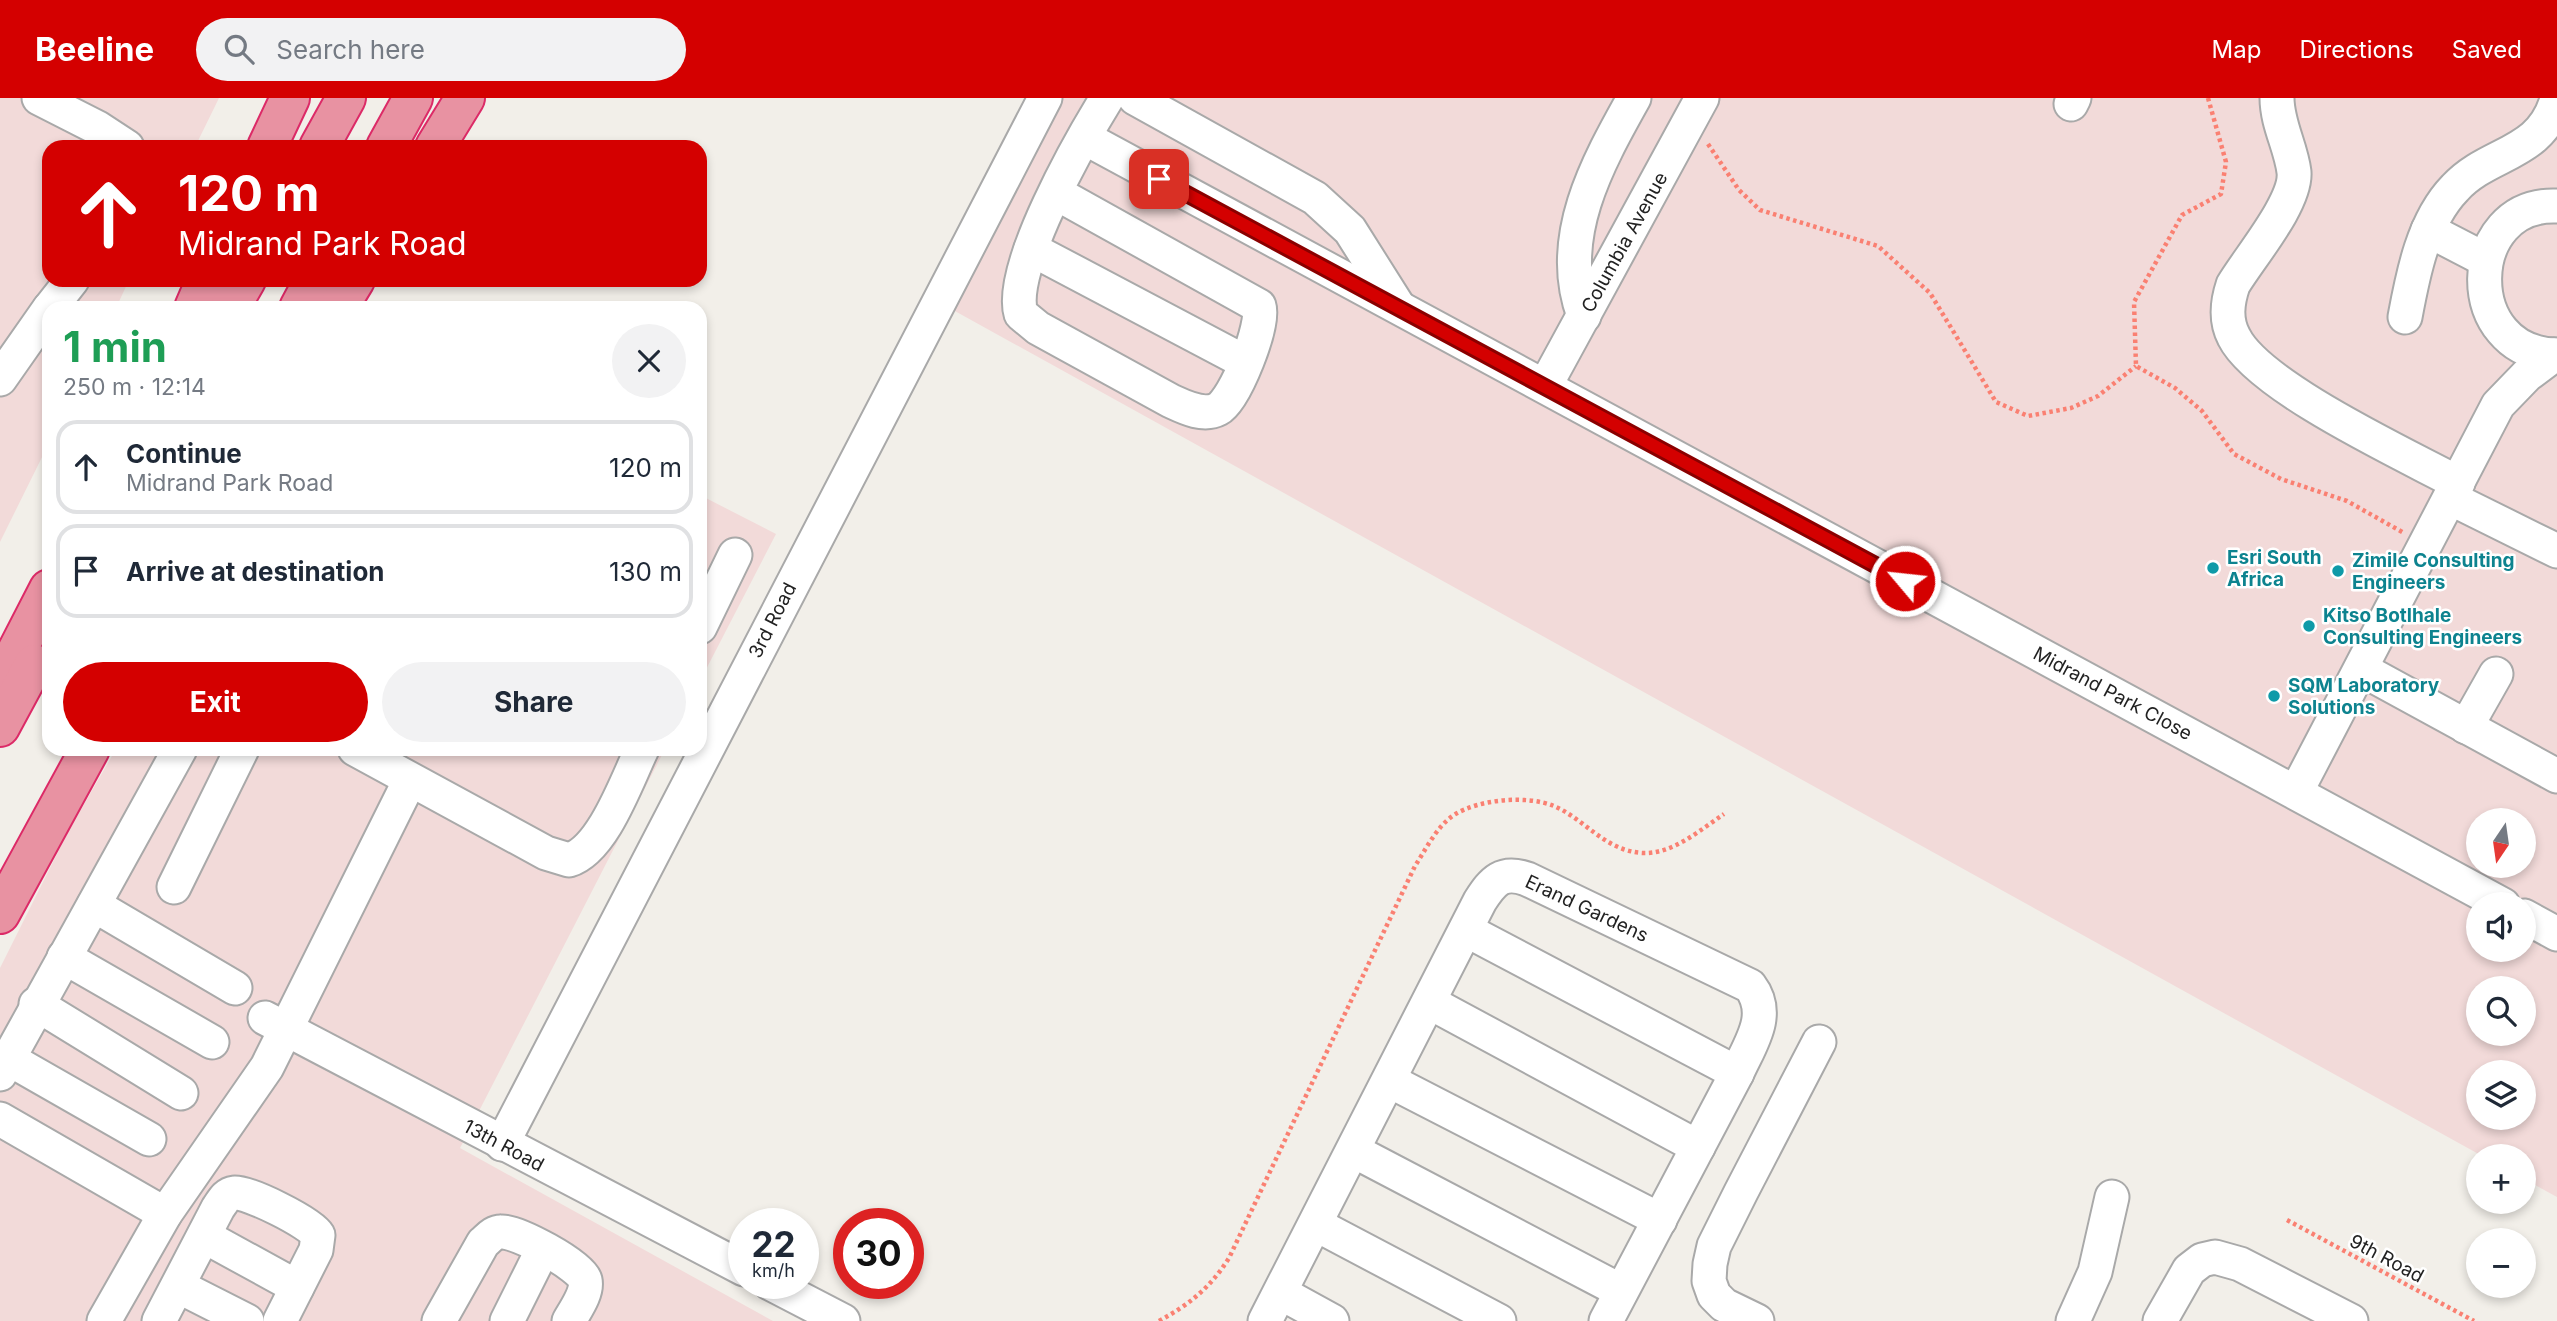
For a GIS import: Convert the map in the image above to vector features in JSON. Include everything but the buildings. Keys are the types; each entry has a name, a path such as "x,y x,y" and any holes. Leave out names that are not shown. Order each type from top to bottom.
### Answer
{"highway":[{"path":"270,140 290,98"},
{"path":"323,140 346,98"},
{"path":"390,140 413,98"},
{"path":"439,140 465,98"},
{"path":"0,684 42,603"},
{"path":"0,727 42,651"},
{"path":"0,863 57,756"},
{"path":"0,914 86,756"}],"street":[{"path":"39,98 116,140"},
{"name":"3rd Road","path":"707,749 1045,98"},
{"path":"1056,194 1255,301 1261,311 1261,326 1228,399 1218,409 1207,412 1189,409 1171,401 1038,328 1021,314 1017,295 1031,249 1056,194 1107,98"},
{"path":"1135,98 1315,198 1350,230 1398,306"},
{"path":"1584,316 1573,285 1576,235 1594,174 1634,98"},
{"path":"2277,98 2277,112 2294,180 2289,198 2233,285 2228,301 2228,315 2234,338 2267,373 2307,401 2557,551"},
{"path":"2405,317 2433,220 2454,188 2471,173 2520,149 2534,138 2549,121 2557,99"},
{"name":"Columbia Avenue","path":"1545,386 1697,108"},
{"name":"Midrand Park Close","path":"1085,138 2479,892"},
{"path":"2555,355 2538,353 2510,338 2496,322 2486,302 2483,281 2491,249 2510,223 2529,211 2557,206"},
{"path":"2433,220 2491,249"},
{"path":"1031,249 1245,362"},
{"path":"55,301 66,287"},
{"path":"0,379 42,318"},
{"path":"2498,405 2510,338"},
{"path":"2296,792 2498,405 2527,375 2555,355"},
{"path":"707,613 735,555"},
{"path":"2361,670 2557,776"},
{"path":"2466,727 2496,674"},
{"path":"149,1139 4,1067 36,1004 176,756"},
{"path":"174,887 239,756"},
{"path":"367,756 546,853 569,860 587,852 608,818 639,756"},
{"name":"3rd Road","path":"502,1144 703,756"},
{"path":"146,1321 109,1313 165,1214 249,1096 276,1024 410,780"},
{"name":"Erand Gardens","path":"1273,1307 1466,930 1490,886 1506,874 1517,875 1750,986 1757,996 1760,1018 1737,1073 1606,1321"},
{"path":"94,905 235,988"},
{"path":"2536,923 2557,934"},
{"path":"1466,930 1737,1073"},
{"path":"64,957 212,1042"},
{"path":"1429,1002 1698,1147"},
{"path":"36,1004 181,1093"},
{"name":"13th Road","path":"276,1024 728,1261"},
{"path":"1758,1321 1724,1305 1714,1295 1709,1281 1710,1264 1714,1246 1819,1042"},
{"path":"1390,1081 1660,1220"},
{"path":"0,1119 165,1214"},
{"path":"1354,1151 1621,1291"},
{"path":"159,1321 224,1198 235,1192 249,1195 316,1230 318,1241 280,1321"},
{"path":"2073,1321 2095,1272 2112,1197"},
{"path":"1317,1225 1499,1321"},
{"path":"439,1321 483,1243 492,1235 506,1232 570,1263 585,1280 581,1298 569,1321"},
{"path":"204,1236 297,1287"},
{"path":"507,1321 543,1249"},
{"path":"2160,1321 2189,1270 2202,1260 2215,1258 2240,1264 2351,1321"},
{"path":"178,1286 247,1321"},
{"path":"801,1299 843,1321"},
{"path":"1273,1307 1332,1321"}],"path":[{"path":"1697,108 1739,190 1760,210 1878,246 1930,293 1996,402 2028,416 2071,408 2098,396 2136,366"},
{"name":"9th Road","path":"2287,1220 2474,1321"}],"shaded area":[{"path":"0,98 219,98 198,140 42,140 42,287 126,287 119,301 42,301 42,457 0,542"},
{"path":"1039,98 2557,98 2557,1197 2536,1186 2536,1144 2466,1144 2466,1147 935,300"},
{"path":"707,499 776,534 707,667"},
{"path":"112,756 661,756 460,1148 728,1296 728,1299 733,1299 773,1321 0,1321 0,968 68,832"}],"place":[{"name":"Esri South Africa","path":"2213,568"},
{"name":"Zimile Consulting Engineers","path":"2338,571"},
{"name":"Kitso Botlhale Consulting Engineers","path":"2309,626"},
{"name":"SQM Laboratory Solutions","path":"2274,696"}],"route":[{"path":"1159,179 1905,581"}]}
